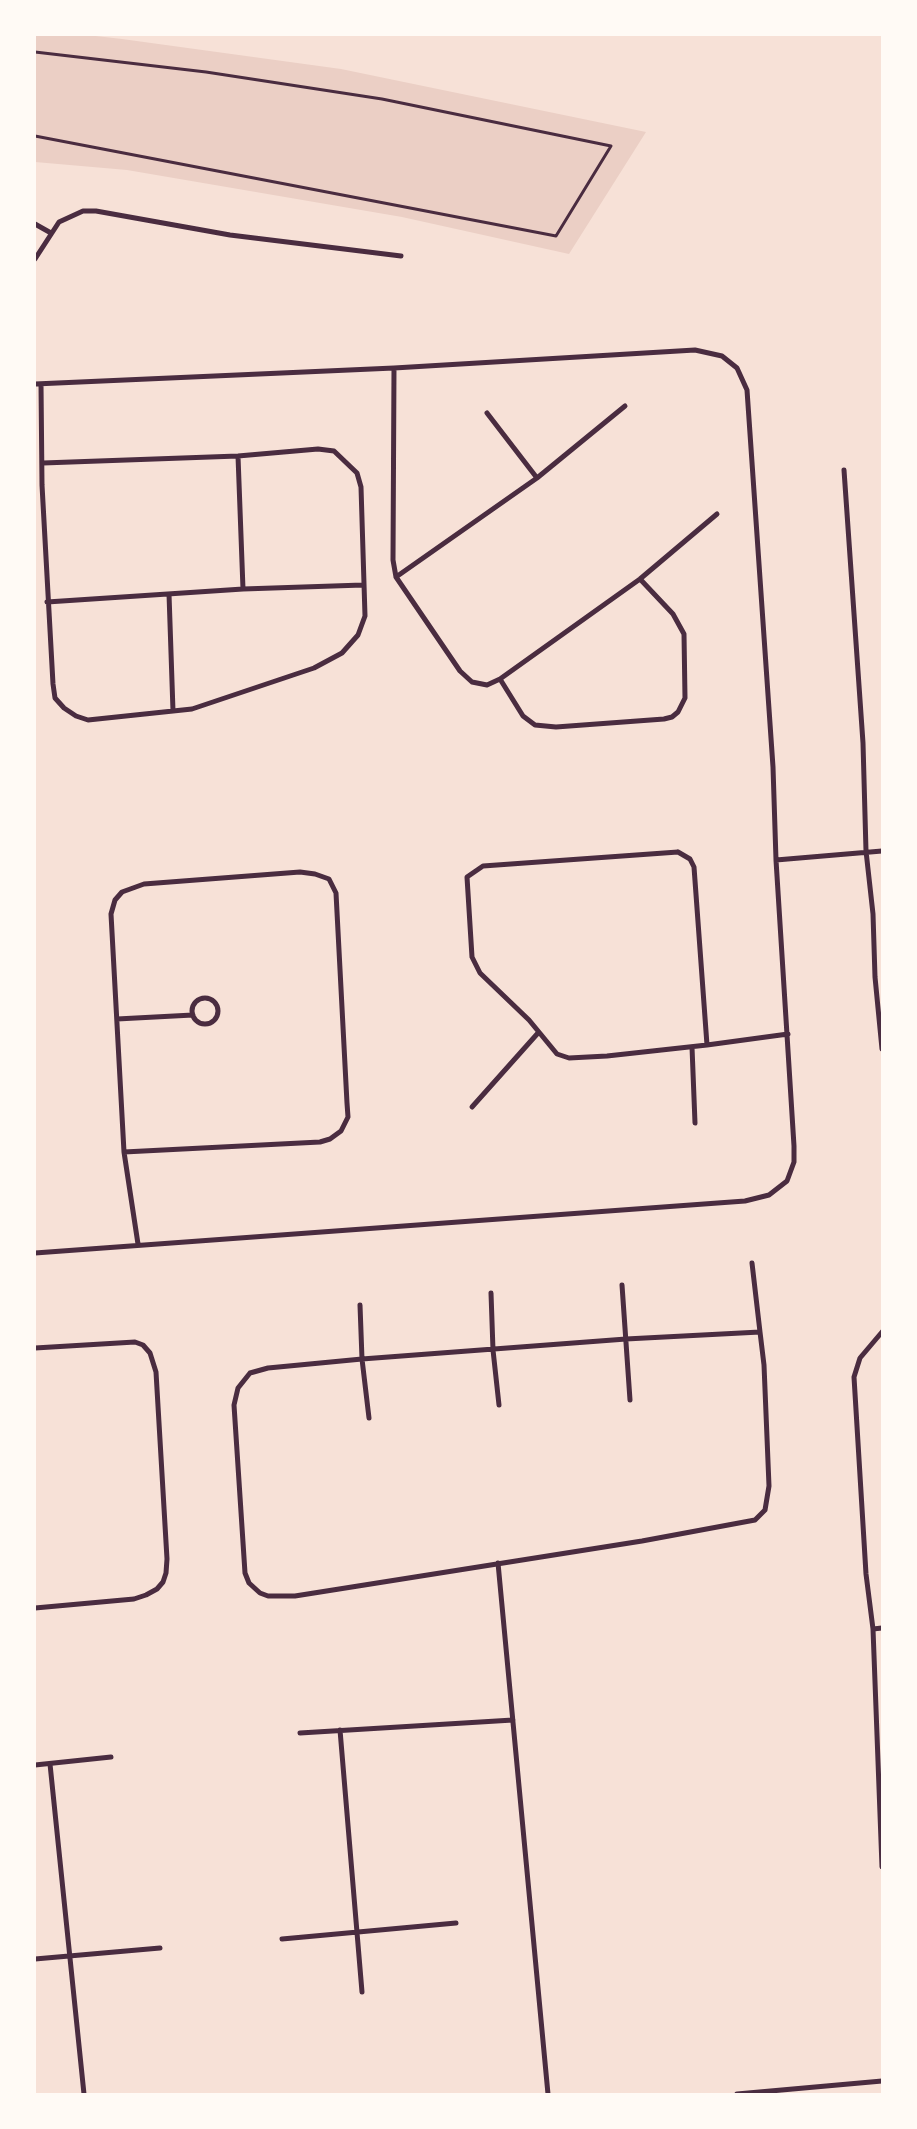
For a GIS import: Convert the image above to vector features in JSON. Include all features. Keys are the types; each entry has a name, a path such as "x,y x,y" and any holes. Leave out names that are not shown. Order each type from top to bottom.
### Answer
{"street":[{"path":"35,259 59,222 70,216 96,211 230,236 401,256"},
{"path":"35,224 51,233"},
{"path":"35,1253 720,1203 760,1198 779,1190 787,1180 794,1162 788,1034 776,860 773,767 747,390 737,368 722,356 695,350 394,368 38,384 43,463 47,602 55,698 64,708 76,716 88,720 174,711 209,705 314,668 342,653 358,635 365,616 359,479 340,455 328,449 238,456 43,463"},
{"path":"394,368 393,560 396,577 460,671 467,679 479,685 500,680 640,579 717,514"},
{"path":"396,577 537,478 625,406"},
{"path":"487,414 537,478"},
{"path":"238,456 243,589"},
{"path":"844,470 862,743 866,851 873,914 875,977 882,1049"},
{"path":"500,680 523,716 535,724 556,727 672,717 678,712 686,698 684,634 673,614 640,579"},
{"path":"47,602 243,589 363,585"},
{"path":"169,594 174,711"},
{"path":"776,860 882,851"},
{"path":"707,1045 694,867 690,859 678,852 483,866 468,877 468,919 472,957 480,973 529,1020 557,1054 569,1058 692,1047 707,1045 788,1034"},
{"path":"124,1152 320,1142 330,1139 341,1131 348,1117 336,893 334,885 324,876 300,872 144,884 122,892 115,900 111,914 124,1152 138,1244"},
{"path":"208,998 217,1007 214,1020 206,1024 198,1022 192,1015 193,1006 199,999 208,998"},
{"path":"117,1019 192,1015"},
{"path":"472,1107 538,1033"},
{"path":"692,1047 695,1123"},
{"path":"752,1263 760,1332 769,1486 768,1502 760,1516 746,1523 708,1530 295,1596 268,1596 260,1593 249,1583 244,1564 234,1405 238,1388 250,1373 258,1370 362,1359 626,1339 760,1332"},
{"path":"622,1285 630,1400"},
{"path":"491,1293 493,1350 500,1405"},
{"path":"360,1305 362,1359 369,1418"},
{"path":"882,1332 860,1358 854,1376 866,1574 873,1629 882,1867"},
{"path":"35,1348 135,1342 143,1345 150,1353 156,1372 167,1559 163,1582 157,1590 146,1595 134,1599 35,1608"},
{"path":"498,1563 504,1608 548,2094"},
{"path":"873,1629 882,1628"},
{"path":"300,1733 513,1720"},
{"path":"340,1730 362,1992"},
{"path":"35,1765 111,1758"},
{"path":"50,1764 68,1957 84,2094"},
{"path":"282,1939 456,1923"},
{"path":"35,1959 160,1948"},
{"path":"737,2094 882,2081"}],"path":[{"path":"35,52 206,72 382,99 611,146 556,236 35,136"}],"shaded area":[{"path":"35,35 87,35 341,69 646,132 569,254 402,217 127,170 35,162"}]}
